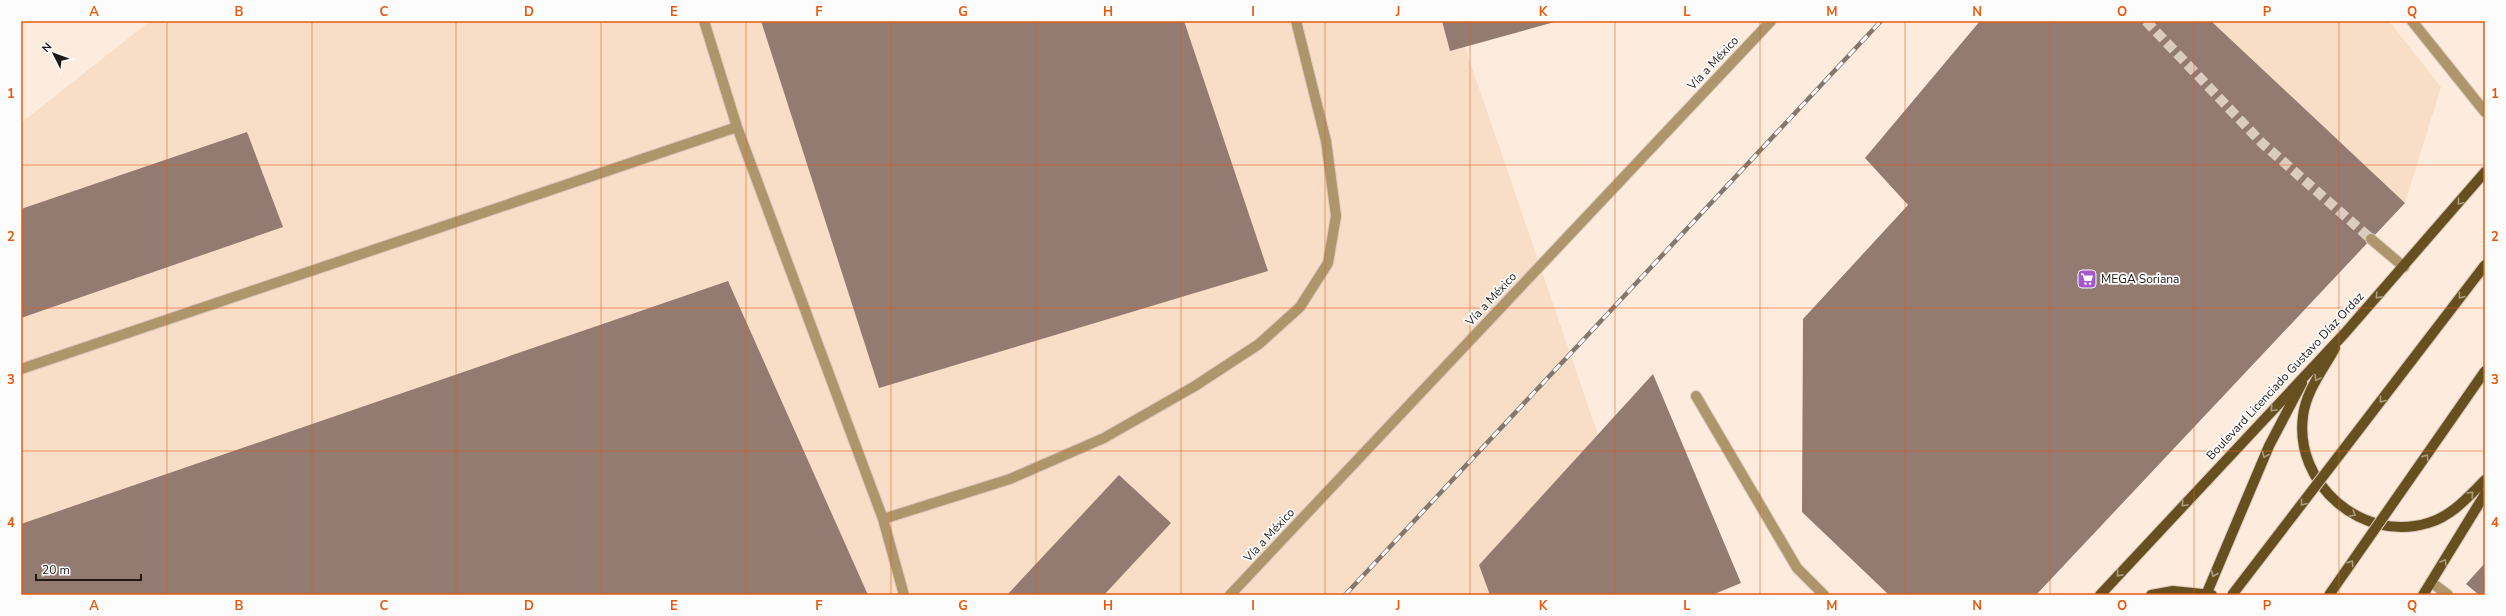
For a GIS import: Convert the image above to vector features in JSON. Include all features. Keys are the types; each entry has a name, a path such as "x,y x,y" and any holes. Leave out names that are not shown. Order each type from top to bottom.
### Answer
{"main road":[{"name":"Boulevard Licenciado Gustavo Díaz Ordaz","path":"2100,595 2345,333 2404,267 2485,172"},
{"path":"2232,595 2485,265"},
{"path":"2345,333 2309,393 2303,416 2302,441 2309,464 2320,486 2336,503 2357,517 2380,524 2404,527 2428,523 2450,513 2485,480"},
{"path":"2151,595 2172,591 2208,594 2269,446 2309,370"},
{"path":"2329,595 2485,371"},
{"path":"2423,595 2485,494"}],"street":[{"path":"704,21 737,126 883,519 904,595"},
{"path":"883,519 1010,479 1104,438 1195,386 1259,344 1300,306 1328,263 1336,216 1326,141 1296,21"},
{"name":"Vía a México","path":"1230,595 1771,21"},
{"path":"2412,21 2485,112"},
{"path":"21,369 737,126"},
{"path":"2371,239 2404,267"},
{"path":"1696,396 1797,568 1824,595"},
{"path":"2432,582 2448,595"}],"shaded area":[{"path":"150,21 1456,21 1653,595 21,595 21,123"},
{"path":"2211,21 2389,21 2441,87 2405,203"}],"building":[{"path":"761,21 1184,21 1268,271 879,388"},
{"path":"1442,21 1558,21 1450,51"},
{"name":"MEGA Soriana","path":"1980,21 2211,21 2405,203 2036,595 1889,595 1802,512 1803,319 1908,205 1865,158"},
{"path":"247,132 283,227 21,318 21,209"},
{"path":"728,281 868,595 21,595 21,524"},
{"path":"1653,374 1741,583 1712,595 1490,595 1479,565"},
{"path":"1119,475 1171,523 1104,595 1007,595"},
{"path":"2485,563 2485,595 2479,595 2466,584"}],"tunnel":[{"path":"2146,21 2262,143 2371,239"}],"railway":[{"path":"1345,595 1881,21"}],"place":[{"name":"MEGA Soriana","path":"2087,279"}]}
